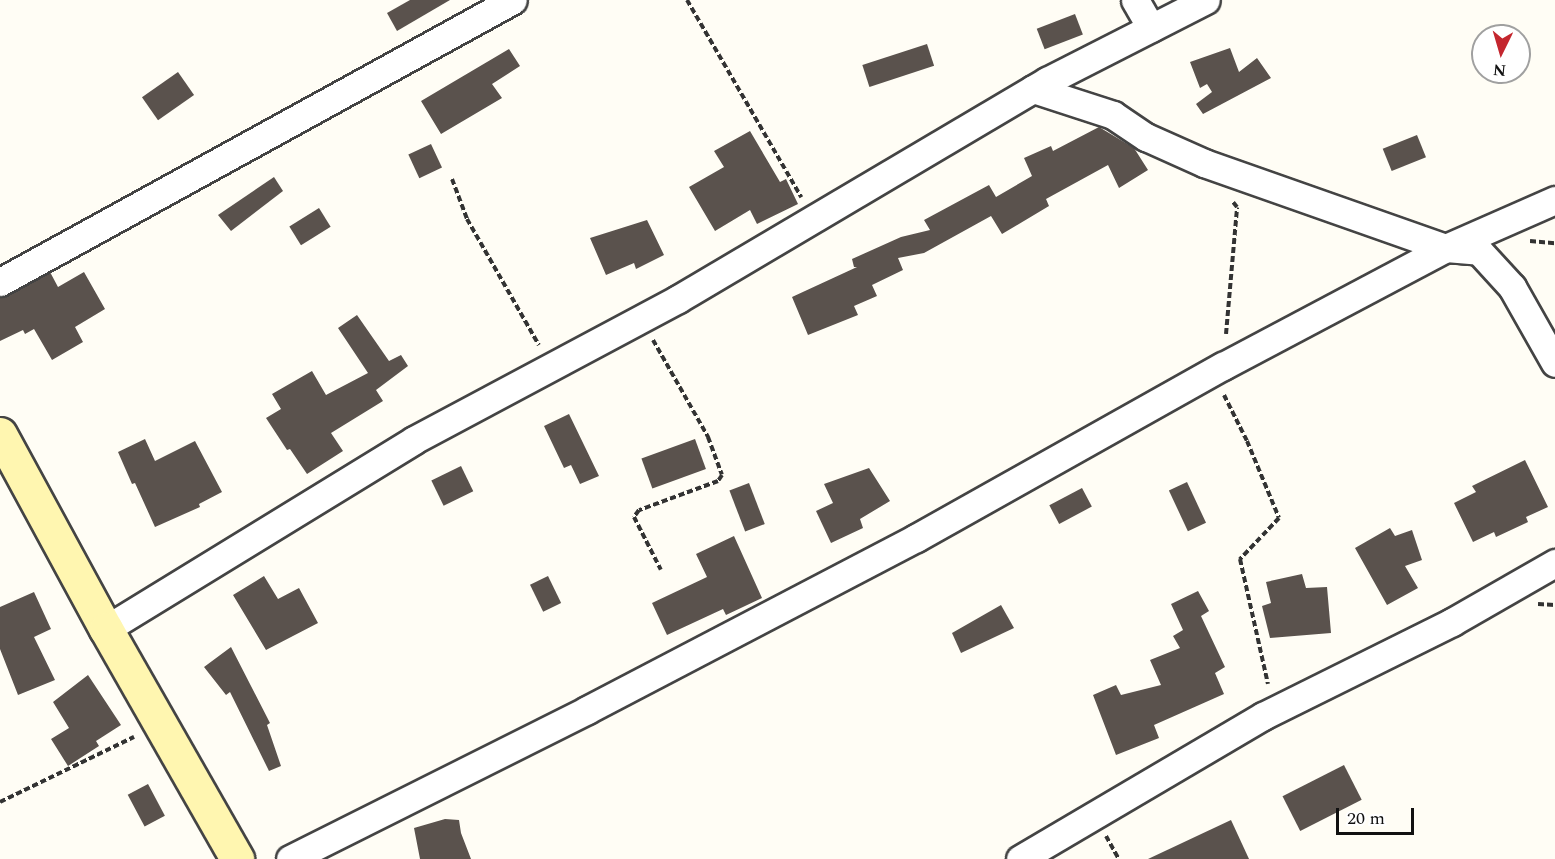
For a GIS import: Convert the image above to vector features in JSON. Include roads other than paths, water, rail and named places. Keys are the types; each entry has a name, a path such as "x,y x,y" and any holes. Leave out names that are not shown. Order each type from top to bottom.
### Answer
{"street":[{"path":"0,282 513,0"},
{"path":"1135,0 1151,28"},
{"path":"106,629 414,440 641,318 1033,89 1206,0"},
{"path":"1033,89 1113,115 1146,136 1204,163 1446,248 1479,251 1512,286 1555,363"},
{"path":"290,859 587,710 916,538 1223,366 1446,248 1555,200"},
{"path":"0,434 106,629 237,859"},
{"path":"1020,859 1263,716 1452,622 1555,562"}]}
